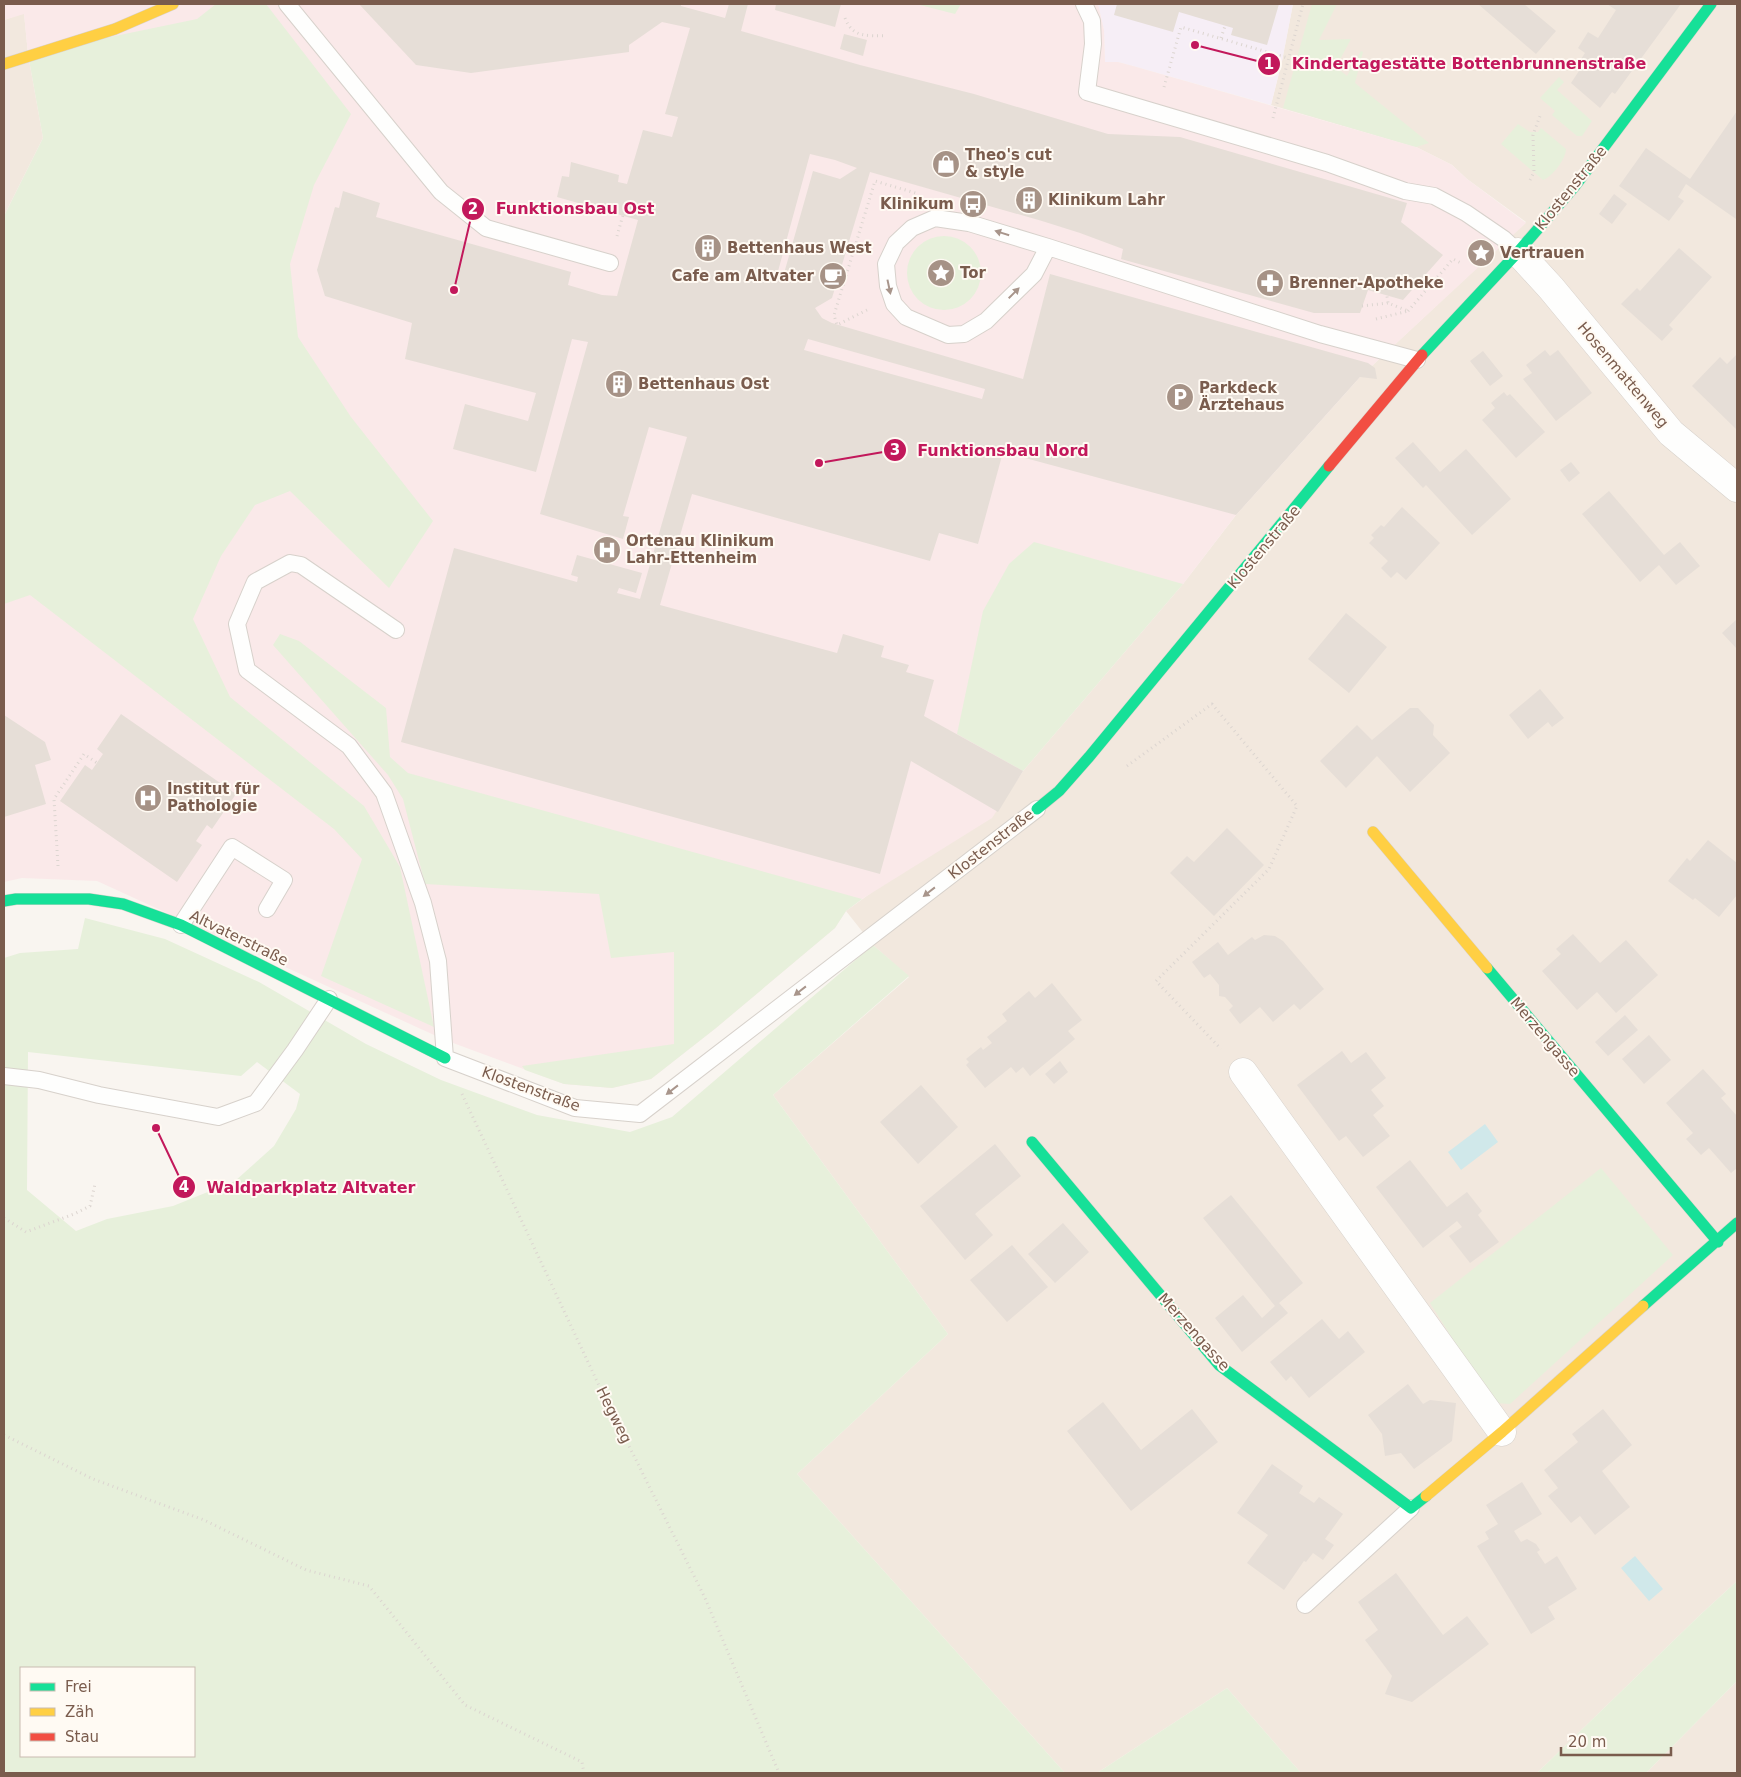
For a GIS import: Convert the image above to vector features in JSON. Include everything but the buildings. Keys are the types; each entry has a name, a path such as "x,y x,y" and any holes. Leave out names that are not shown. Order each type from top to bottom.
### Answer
{"street":[{"path":"4,64 116,29 173,4"},
{"name":"Klostenstraße","path":"1037,809 1059,792 1089,758 1417,360 1518,252 1575,186 1710,4"},
{"name":"Hosenmattenweg","path":"1518,252 1551,288 1671,433 1737,488"},
{"name":"Merzengasse","path":"1373,832 1718,1242"},
{"name":"Altvaterstraße","path":"4,901 16,899 89,899 123,904 181,925 445,1058"},
{"path":"1243,1072 1502,1432"},
{"name":"Merzengasse","path":"1032,1142 1219,1365 1411,1508"},
{"path":"1411,1508 1502,1432 1718,1242 1737,1223"}],"lane":[{"path":"287,4 441,192 486,228 610,263"},
{"path":"1084,4 1092,21 1093,44 1087,92 1327,163 1405,191 1434,196 1466,213 1504,239 1518,252"},
{"path":"1048,247 1034,274 986,321 964,334 948,335 906,317 894,304 888,286 886,264 896,243 912,228 934,218 969,223 1048,247 1320,334 1417,360"},
{"path":"396,630 301,565 290,563 255,582 237,624 247,670 349,746 384,793 423,903 438,961 445,1058"},
{"name":"Klostenstraße","path":"445,1058 575,1108 640,1114 1037,809"},
{"path":"181,925 232,847 284,880 266,909"},
{"path":"4,1076 39,1080 99,1095 218,1117 256,1102 295,1050 329,999"},
{"path":"1305,1605 1411,1508"}],"path":[{"path":"1266,146 1303,4"},
{"path":"845,18 848,28 852,32 865,35 887,36"},
{"path":"1222,38 1225,26"},
{"path":"1162,96 1181,27 1288,58"},
{"path":"1530,180 1534,172 1534,135 1540,116"},
{"path":"1408,311 1453,260"},
{"path":"837,325 892,298"},
{"path":"1362,306 1388,303"},
{"path":"1127,766 1212,704 1297,806 1269,869 1156,981 1243,1072"},
{"path":"60,899 54,799 84,754 97,763"},
{"name":"Hegweg","path":"445,1058 599,1385 705,1598 779,1773"},
{"path":"4,1218 26,1232 90,1206 95,1184"},
{"path":"4,1435 93,1479 204,1520 306,1570 369,1586 465,1705 582,1762 584,1773"}],"shaded area":[{"name":"Ortenau Klinikum Lahr-Ettenheim","path":"4,4 1098,4 1104,30 1105,62 1118,62 1133,66 1416,147 1452,165 1467,179 1526,223 1360,377 1236,515 1183,584 1023,771 992,818 862,899 846,911 835,928 716,1028 651,1079 612,1088 564,1084 445,1040 97,881 22,878 4,882 4,216 43,138 28,54 24,14 4,20"},
{"path":"1098,4 1293,4 1271,105 1118,62 1105,62 1104,30"},
{"path":"1293,4 1737,4 1737,1581 1537,1773 1301,1773 1227,1688 1097,1773 1065,1773 797,1474 948,1334 773,1095 909,977 873,945 846,911 1008,794 1023,771 1183,584 1236,515 1360,377 1526,222 1467,179 1452,165 1416,147 1271,105"},
{"path":"24,13 28,54 43,138 4,216 4,20"},
{"path":"1737,1681 1737,1773 1646,1773"}],"green space":[{"path":"216,4 266,4 351,114 314,185 290,264 298,337 351,417 433,521 389,588 290,491 255,505 221,556 193,619 230,697 364,806 400,867 434,1027 321,976 362,859 334,829 30,595 4,604 4,216 43,138 28,54 197,19"},
{"path":"916,4 961,4 955,14"},
{"path":"1312,4 1337,4 1319,40 1351,39 1336,67 1347,76 1361,51 1363,52 1355,83 1429,143 1416,147 1283,108"},
{"path":"1559,77 1564,82 1557,90 1592,121 1582,136 1577,136 1552,115 1555,111 1540,98"},
{"path":"1518,124 1530,132 1538,132 1541,128 1566,149 1564,158 1558,167 1543,180 1501,144"},
{"path":"937,236 951,236 965,242 975,252 981,266 981,280 975,294 965,304 951,310 937,310 923,304 913,294 907,280 907,266 913,252 923,242"},
{"path":"1034,542 1183,584 1023,771 957,734 983,611 1009,564"},
{"path":"280,634 299,641 386,708 390,757 408,773 862,899 846,911 835,928 716,1028 651,1079 612,1088 564,1084 525,1070 522,1066 674,1044 674,952 611,958 599,894 425,884 403,799 388,775 273,645"},
{"path":"85,918 165,939 259,982 366,1044 441,1080 537,1115 630,1132 672,1117 873,945 909,976 773,1095 948,1334 797,1474 1065,1773 4,1773 4,958 20,953 78,949","holes":["28,1052 241,1076 257,1062 300,1094 296,1109 274,1146 235,1181 173,1206 107,1219 76,1231 27,1190"]},
{"path":"1601,1168 1673,1255 1510,1404 1495,1403 1488,1395 1430,1303"},
{"path":"1737,1581 1737,1681 1646,1773 1537,1773 1700,1615"},
{"path":"1227,1688 1301,1773 1097,1773"}],"water":[{"path":"1485,1124 1498,1142 1461,1170 1448,1152"},
{"path":"1635,1556 1663,1589 1649,1601 1621,1568"}],"traffic: fast":[{"path":"1422,355 1518,252 1575,186 1711,4"},
{"path":"1037,809 1059,791 1089,757 1329,466"},
{"path":"4,901 16,899 89,899 123,904 181,925 445,1058"},
{"path":"1487,968 1718,1242"},
{"path":"1032,1142 1219,1365 1411,1508 1426,1496"},
{"path":"1643,1306 1737,1223"}],"traffic: slow":[{"path":"4,64 115,29 173,4"},
{"path":"1373,832 1487,968"},
{"path":"1426,1496 1502,1432 1643,1306"}],"traffic: jam":[{"path":"1329,466 1422,355"}],"place":[{"name":"Kindertagestätte Bottenbrunnenstraße","path":"1195,45"},
{"name":"Theo's cut & style","path":"946,164"},
{"name":"Klinikum Lahr","path":"1029,200"},
{"name":"Klinikum","path":"973,204"},
{"name":"Bettenhaus West","path":"708,248"},
{"name":"Vertrauen","path":"1481,253"},
{"name":"Tor","path":"941,273"},
{"name":"Cafe am Altvater","path":"833,276"},
{"name":"Brenner-Apotheke","path":"1270,283"},
{"name":"Funktionsbau Ost","path":"454,290"},
{"name":"Bettenhaus Ost","path":"619,384"},
{"name":"Parkdeck Ärztehaus","path":"1180,397"},
{"name":"Funktionsbau Nord","path":"819,463"},
{"name":"Ortenau Klinikum Lahr-Ettenheim","path":"607,550"},
{"name":"Institut für Pathologie","path":"148,798"},
{"name":"Waldparkplatz Altvater","path":"156,1128"}]}
